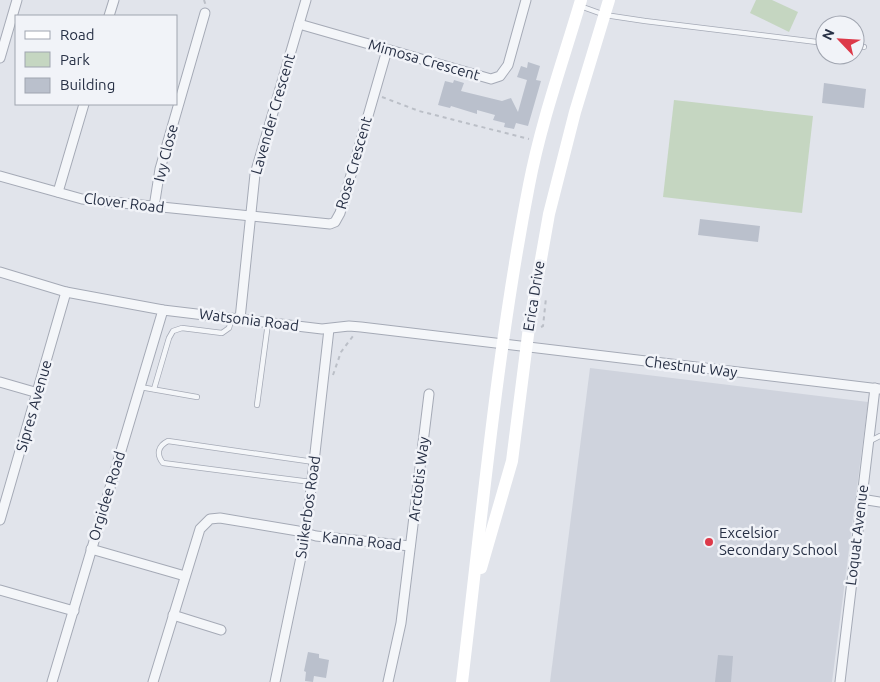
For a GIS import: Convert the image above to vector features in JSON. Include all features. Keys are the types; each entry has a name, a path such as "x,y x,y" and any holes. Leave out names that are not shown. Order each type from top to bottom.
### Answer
{"main road":[{"name":"Erica Drive","path":"473,594 512,462 539,262 560,166 609,0"},
{"name":"Erica Drive","path":"462,682 502,344 519,241 536,153 580,3"}],"street":[{"path":"0,58 17,0"},
{"path":"110,15 114,0"},
{"name":"Lavender Crescent","path":"236,318 251,217 255,174 306,0"},
{"name":"Mimosa Crescent","path":"299,24 494,79 504,72 508,65 524,0"},
{"name":"Ivy Close","path":"154,207 160,170 206,8"},
{"name":"Rose Crescent","path":"251,217 326,224 335,222 340,213 387,50"},
{"path":"58,192 84,105"},
{"name":"Clover Road","path":"0,176 82,199 251,217"},
{"name":"Watsonia Road","path":"0,272 66,292 162,310 329,329 349,326 502,344"},
{"name":"Sipres Avenue","path":"0,520 66,292"},
{"name":"Orgidee Road","path":"52,682 162,310"},
{"name":"Suikerbos Road","path":"275,682 306,533 329,329"},
{"name":"Chestnut Way","path":"502,344 877,389"},
{"path":"0,382 38,393"},
{"name":"Loquat Avenue","path":"840,682 868,441 877,389"},
{"name":"Arctotis Way","path":"388,682 401,623 429,394"},
{"path":"0,483 10,486"},
{"path":"861,499 880,502"},
{"name":"Kanna Road","path":"153,682 200,529 210,520 220,518 316,536 410,546"},
{"path":"91,549 185,576"},
{"path":"0,590 74,611"},
{"path":"173,615 221,630"}],"lane":[{"path":"580,3 605,15 815,42"},
{"path":"154,389 169,338 173,331 182,328 222,333 229,328 236,318"},
{"path":"257,405 268,323"},
{"path":"140,386 197,397"},
{"path":"868,441 880,436"},
{"path":"312,483 163,464 159,458 158,451 162,444 168,441 315,462"}],"path":[{"path":"204,0 206,8"},
{"path":"375,93 390,101 419,111 447,117 504,134 534,140"},
{"path":"539,328 542,326 547,290"},
{"path":"334,375 346,344 356,334"}],"shaded area":[{"name":"Excelsior Secondary School","path":"590,368 868,402 832,682 550,682"}],"green space":[{"path":"756,0 772,0 798,12 789,32 750,13"},
{"path":"674,100 813,116 802,213 663,197"}],"building":[{"path":"528,62 540,66 536,80 541,81 528,126 516,123 514,129 504,127 505,123 493,120 495,115 477,110 477,114 451,106 450,108 438,105 445,81 453,83 454,80 464,83 461,91 502,101 511,98 518,112 527,80 517,77 521,66 527,68"},
{"path":"824,83 866,89 864,108 822,103"},
{"path":"700,219 760,226 758,242 698,235"},
{"path":"308,652 319,654 319,658 329,660 326,678 314,676 313,682 305,681 306,672 304,671"},
{"path":"718,655 733,656 731,682 715,682"}],"place":[{"name":"Excelsior Secondary School","path":"709,542"}]}
